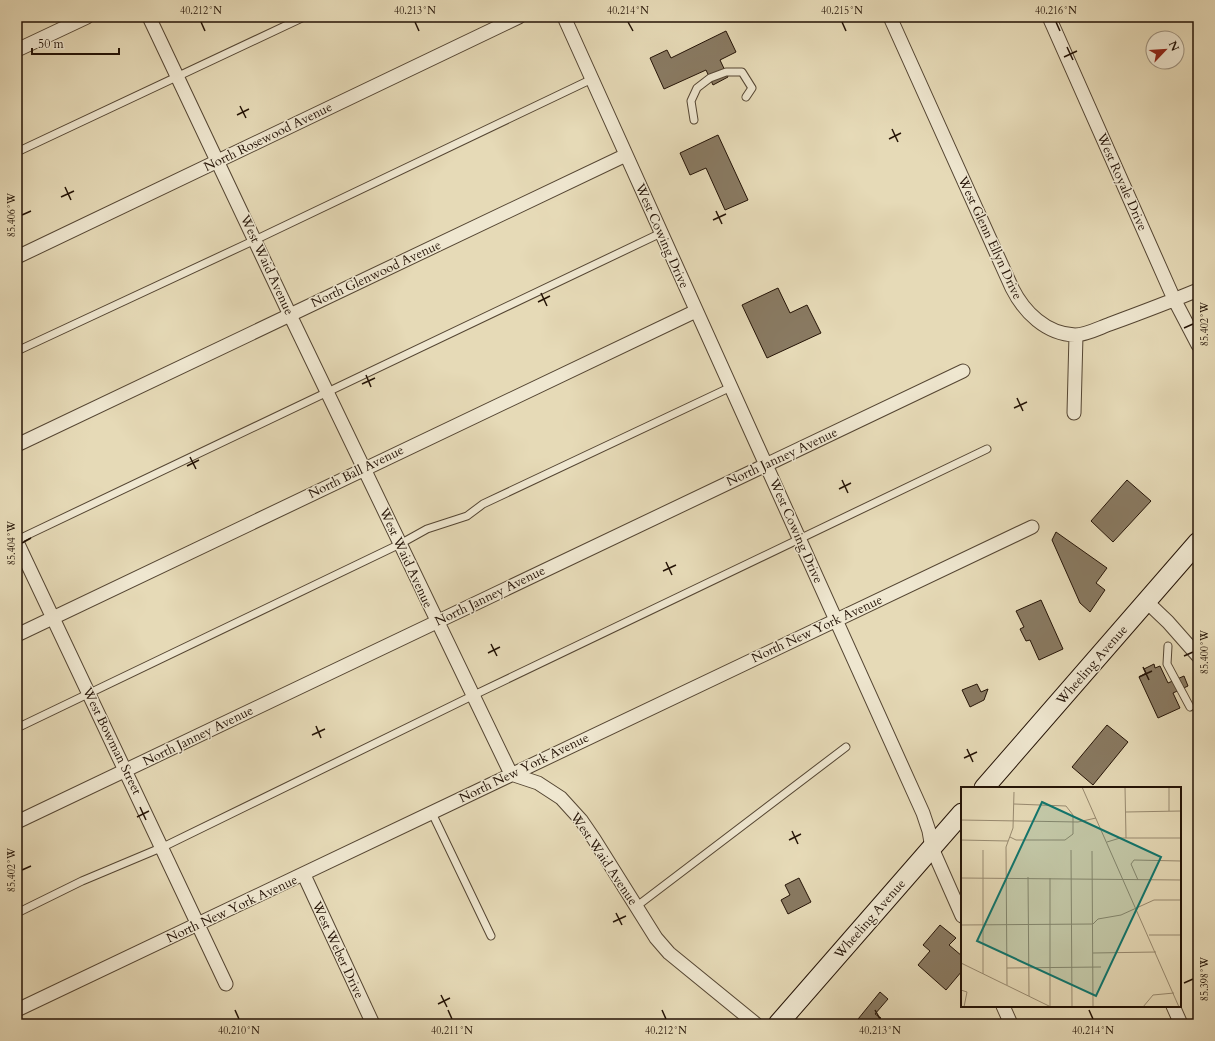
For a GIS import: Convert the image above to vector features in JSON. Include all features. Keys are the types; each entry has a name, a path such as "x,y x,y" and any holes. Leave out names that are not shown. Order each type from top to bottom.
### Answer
{"main road":[{"name":"Wheeling Avenue","path":"985,787 1198,542"},
{"name":"Wheeling Avenue","path":"778,1024 961,814"}],"street":[{"path":"17,50 87,17"},
{"name":"West Waid Avenue","path":"149,17 436,622 510,774 538,783 561,798 590,832 656,938 669,953 756,1024"},
{"name":"North Rosewood Avenue","path":"17,257 519,17"},
{"name":"West Cowing Drive","path":"564,17 923,813 929,831 932,848 961,914"},
{"name":"West Glenn Ellyn Drive","path":"890,17 1017,299 1038,321 1052,329 1076,335 1089,332 1198,290"},
{"name":"West Royale Drive","path":"1048,17 1174,300 1198,345"},
{"name":"North Glenwood Avenue","path":"17,445 626,155"},
{"name":"North Ball Avenue","path":"17,635 696,311"},
{"path":"1074,413 1076,335"},
{"name":"North Janney Avenue","path":"17,822 963,371"},
{"name":"North New York Avenue","path":"17,1010 304,875 510,774 1032,527"},
{"name":"West Bowman Street","path":"17,542 163,846 226,984"},
{"path":"1147,602 1168,622 1198,656"},
{"name":"West Weber Drive","path":"304,875 373,1024"},
{"path":"1003,1007 1011,1024"},
{"path":"1173,1007 1181,1024"}],"lane":[{"path":"17,152 304,17"},
{"path":"694,120 691,101 697,88 710,78 726,72 742,72 752,88 746,97"},
{"path":"17,351 255,240 592,79"},
{"path":"17,542 661,233"},
{"path":"17,728 400,544 427,529 467,516 484,504 731,387"},
{"path":"17,913 82,881 163,846 987,449"},
{"path":"1168,646 1167,664 1190,707"},
{"path":"637,906 846,747"},
{"path":"432,813 491,936"}],"building":[{"path":"726,31 736,52 720,60 728,77 713,85 706,70 664,89 650,58 667,50 671,58"},
{"path":"718,135 748,200 725,210 706,168 690,175 680,153"},
{"path":"778,288 790,313 807,305 821,333 767,358 742,305"},
{"path":"1127,480 1151,501 1113,542 1091,521"},
{"path":"1056,532 1107,568 1096,583 1105,590 1090,612 1080,603 1052,540"},
{"path":"1041,600 1063,649 1039,660 1030,640 1026,641 1020,629 1024,627 1016,611"},
{"path":"1154,664 1155,668 1160,666 1168,683 1184,676 1188,686 1173,693 1180,708 1158,718 1139,677 1146,673 1144,669"},
{"path":"977,684 981,692 988,689 984,700 970,707 962,690"},
{"path":"1107,725 1128,742 1093,785 1072,767"},
{"path":"799,878 811,902 788,914 781,900 790,895 785,885"},
{"path":"940,925 956,938 949,945 961,955 961,972 946,990 918,965 930,951 923,945"},
{"path":"880,992 888,999 875,1014 881,1018 876,1024 854,1024"}]}
